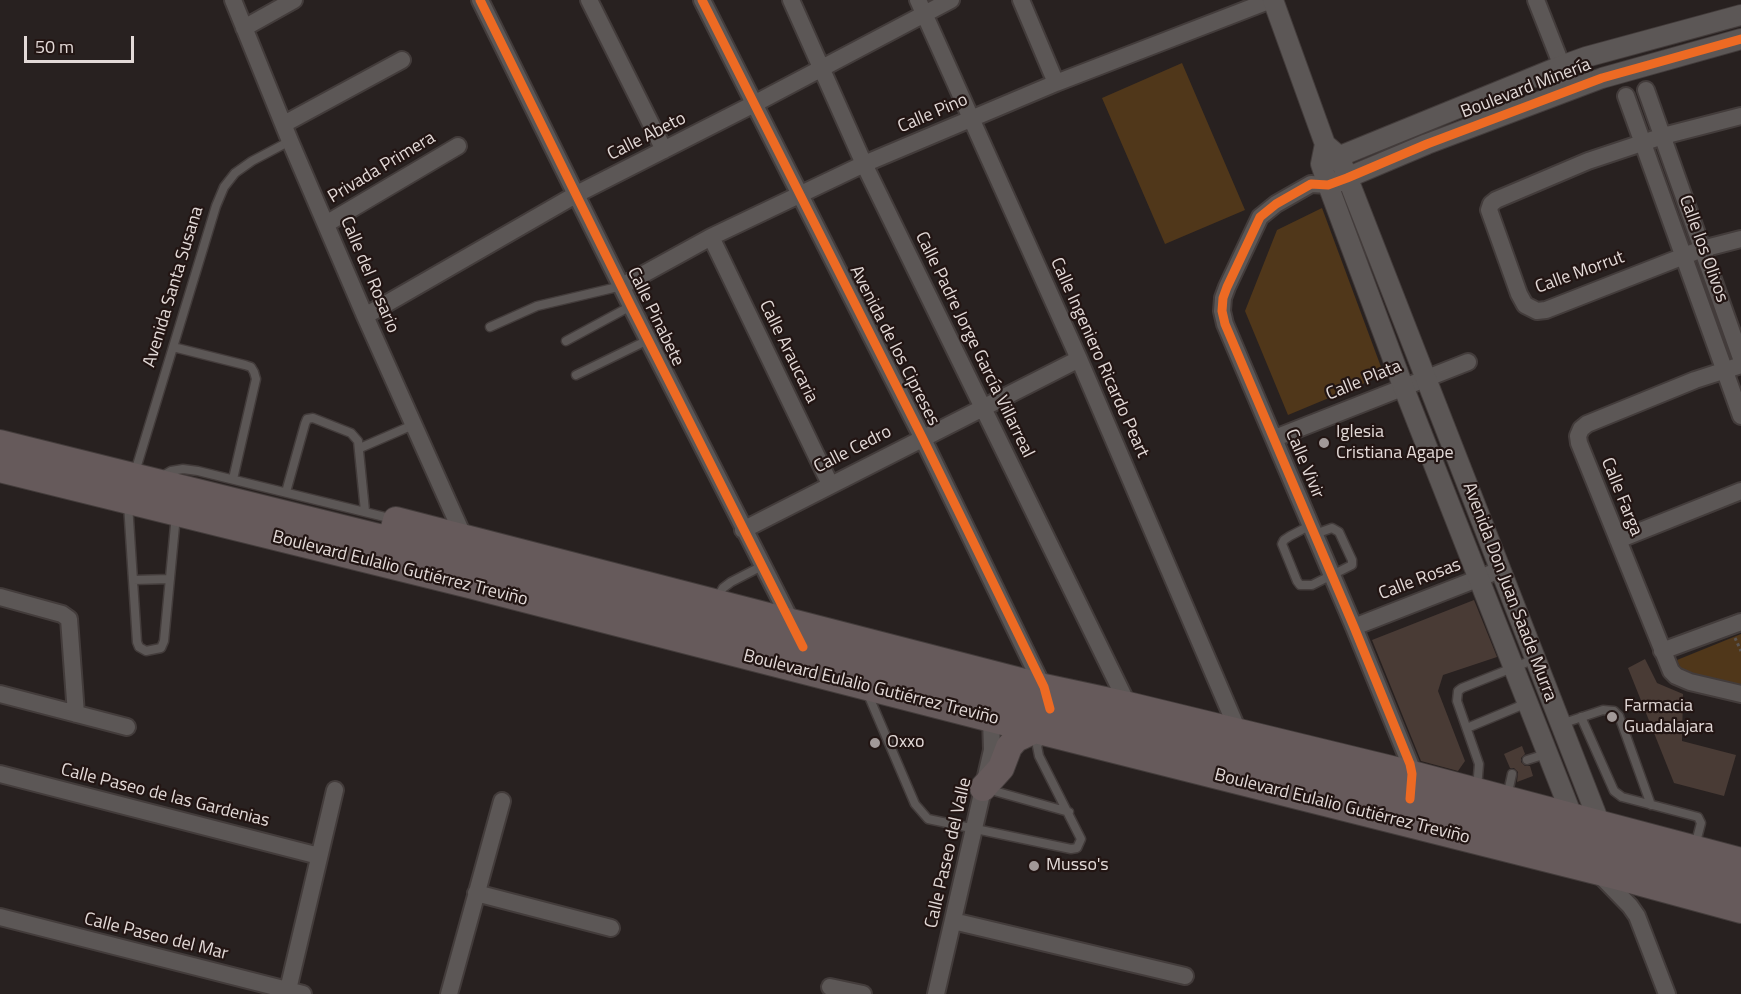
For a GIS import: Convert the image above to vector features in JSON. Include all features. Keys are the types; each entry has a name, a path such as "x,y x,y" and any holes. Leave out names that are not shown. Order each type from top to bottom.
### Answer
{"main road":[{"name":"Boulevard Eulalio Gutiérrez Treviño","path":"0,442 145,479 393,530 463,537 790,620 1043,715 1411,787 1477,792 1572,817 1591,834 1610,872"},
{"name":"Boulevard Eulalio Gutiérrez Treviño","path":"3,471 991,719 1128,705 1239,733 1411,787 1591,834 1694,849 1741,861"},
{"name":"Boulevard Eulalio Gutiérrez Treviño","path":"393,530 474,563 946,683 1043,715 1741,910"},
{"path":"946,683 980,702 991,719"},
{"path":"983,788 1001,768 1009,747 1043,715"},
{"name":"Boulevard Eulalio Gutiérrez Treviño","path":"1610,872 1741,885"}],"street":[{"name":"Calle del Rosario","path":"233,0 290,141 474,563"},
{"path":"244,28 294,0"},
{"name":"Calle Pinabete","path":"480,0 803,647"},
{"path":"589,0 664,150"},
{"name":"Avenida de los Cipreses","path":"702,0 922,437 1043,715"},
{"name":"Calle Padre Jorge García Villarreal","path":"791,0 864,164 1128,705"},
{"name":"Calle Abeto","path":"365,316 577,194 820,68 921,6 951,0"},
{"path":"1021,0 1056,83"},
{"name":"Calle Pino","path":"622,286 711,237 864,164 1056,83 1272,0"},
{"name":"Avenida Don Juan Saade Murra","path":"1272,0 1329,155 1347,178 1561,724 1591,834"},
{"path":"1536,0 1570,89"},
{"name":"Calle Ingeniero Ricardo Peart","path":"921,6 1079,359 1239,733"},
{"name":"Boulevard Minería","path":"1329,155 1596,54 1741,15"},
{"name":"Boulevard Minería","path":"1320,184 1347,178 1426,144 1570,89 1646,64 1741,39"},
{"path":"284,124 402,60"},
{"name":"Calle los Olivos","path":"1646,90 1741,358"},
{"name":"Calle los Olivos","path":"1626,96 1685,256 1733,367 1741,416"},
{"path":"1644,142 1741,116"},
{"name":"Calle Morrut","path":"1644,142 1588,161 1491,204 1490,210 1495,229 1525,305 1537,311 1546,310 1702,249 1741,239"},
{"name":"Privada Primera","path":"326,224 458,146"},
{"name":"Avenida Don Juan Saade Murra","path":"1329,155 1320,184 1403,386 1572,817"},
{"name":"Calle Vivir","path":"1320,184 1276,204 1260,217 1227,287 1222,311 1225,324 1275,438 1410,764 1411,787"},
{"name":"Calle Araucaria","path":"711,237 830,484"},
{"name":"Calle Cedro","path":"743,530 1079,359"},
{"name":"Calle Plata","path":"1275,438 1468,362"},
{"name":"Calle Farga","path":"1733,367 1587,424 1581,429 1579,443 1671,671 1683,680 1741,694"},
{"path":"1618,540 1741,491"},
{"name":"Calle Rosas","path":"1354,627 1500,570"},
{"path":"0,597 62,614 69,620 75,714"},
{"path":"1662,651 1738,629"},
{"path":"0,694 127,727"},
{"name":"Calle Paseo del Valle","path":"936,994 992,750 991,719"},
{"name":"Calle Paseo de las Gardenias","path":"0,774 320,855"},
{"path":"292,993 320,855 336,790"},
{"path":"449,994 502,801"},
{"path":"1610,872 1637,916 1667,994"},
{"path":"476,893 611,928"},
{"name":"Calle Paseo del Mar","path":"0,917 292,993"},
{"path":"953,921 1185,976"},
{"path":"830,987 863,994"}],"lane":[{"name":"Avenida Santa Susana","path":"145,479 173,347 216,206 224,188 236,173 252,161 290,141"},
{"path":"490,327 537,306 622,286"},
{"path":"566,341 631,306"},
{"path":"576,375 648,340"},
{"path":"173,347 245,364 254,372 256,379 233,479"},
{"path":"286,492 305,424 309,418 351,433 358,441 365,511"},
{"path":"360,448 413,425"},
{"path":"145,479 183,469 233,479 365,511 393,530"},
{"path":"128,501 137,642 138,647 146,651 158,650 163,646 177,513"},
{"path":"1332,528 1340,532 1352,560 1351,567 1312,585 1300,585 1296,581 1283,549 1284,540 1313,529 1332,528"},
{"path":"716,601 723,588 762,566"},
{"path":"133,580 170,579"},
{"path":"1477,792 1479,764 1457,700 1458,691 1535,659"},
{"path":"864,687 915,804 928,819 1071,849 1077,848 1081,839 1037,746 1043,715"},
{"path":"1467,728 1527,703"},
{"path":"1561,724 1603,710 1614,711 1619,716 1651,805"},
{"path":"1581,717 1614,791 1622,797 1698,817 1701,823 1694,849"},
{"path":"1527,760 1547,754"},
{"path":"1507,800 1512,774"},
{"path":"983,788 1069,812"}],"path":[{"path":"1738,629 1741,634"},
{"path":"1725,640 1738,629"},
{"path":"1738,629 1741,651"}],"shaded area":[{"path":"1182,63 1245,210 1165,244 1102,98"},
{"path":"1322,208 1384,375 1288,415 1245,311 1277,230"},
{"path":"1741,634 1741,686 1682,672 1677,660"}],"building":[{"path":"1474,600 1497,657 1443,675 1438,691 1465,761 1458,771 1421,761 1372,640"},
{"path":"1645,659 1657,683 1683,694 1682,741 1736,755 1724,796 1674,783 1628,668"},
{"path":"1522,746 1525,754 1521,762 1525,766 1530,766 1533,776 1517,782 1518,772 1510,768 1504,754"}],"cycle path":[{"path":"480,0 803,647"},
{"path":"702,0 922,437 1044,687 1050,709"},
{"path":"1410,799 1412,774 1410,764 1225,324 1222,311 1227,287 1260,217 1276,204 1311,184 1328,185 1427,144 1602,78 1741,39"}],"place":[{"name":"Iglesia Cristiana Agape","path":"1324,443"},
{"name":"Farmacia Guadalajara","path":"1612,717"},
{"name":"Oxxo","path":"875,743"},
{"name":"Musso's","path":"1034,866"}]}
